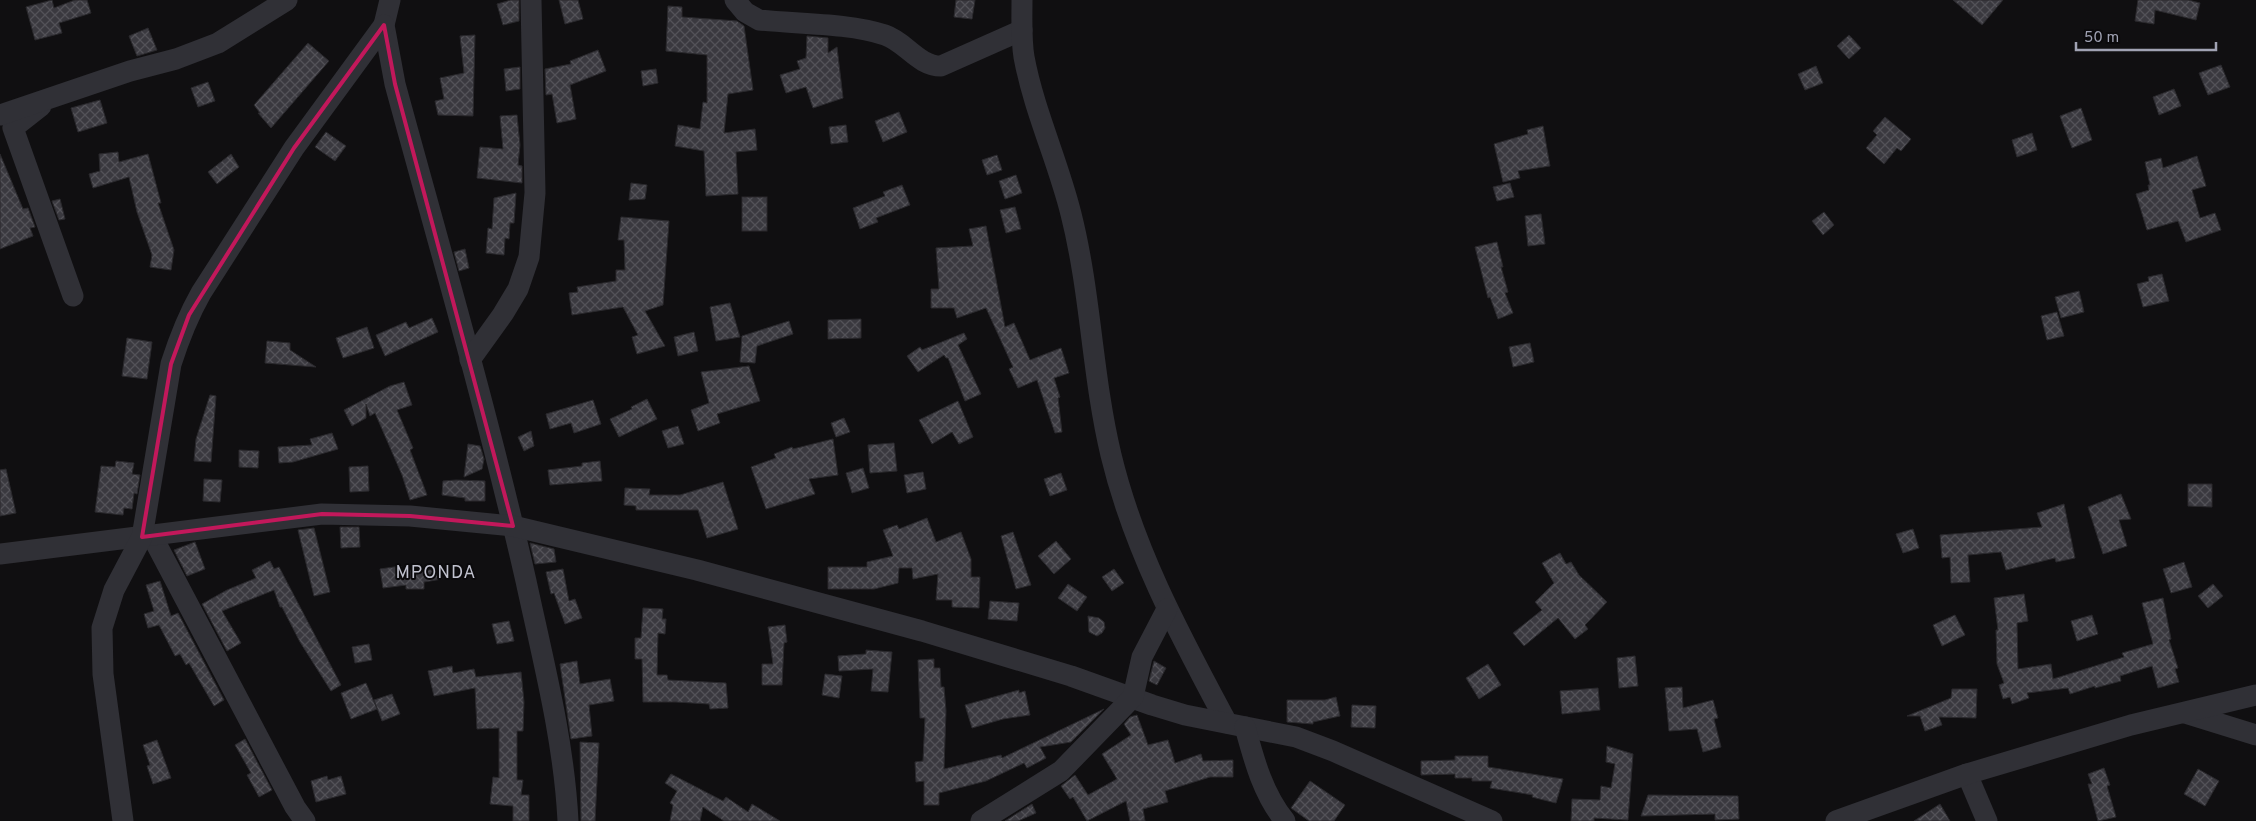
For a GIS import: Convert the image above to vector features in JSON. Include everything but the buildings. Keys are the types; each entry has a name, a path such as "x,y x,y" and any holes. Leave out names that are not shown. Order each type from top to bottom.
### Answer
{"street":[{"path":"73,296 4,125 52,96 130,71 176,59 218,43 287,0"},
{"path":"123,821 103,674 102,628 114,590 147,536 171,364 189,314 294,148 384,24 390,0"},
{"path":"470,360 503,314 518,289 529,257 535,193 531,0"},
{"path":"735,0 745,12 759,20 858,29 885,35 896,40 932,66 941,66 1022,30"},
{"path":"1022,0 1024,55 1031,86 1072,214 1083,276 1099,391 1112,457 1138,540 1167,609 1236,725 1266,789 1285,821"},
{"path":"384,24 395,84 513,526 554,710 566,784 568,821"},
{"path":"0,554 322,514 410,516 513,526 697,570 922,631 1071,676 1185,715 1296,737 1333,751 1492,821"},
{"path":"147,536 305,821"},
{"path":"981,821 1061,771 1133,697 1142,657 1167,609"},
{"path":"1836,821 1967,774 2131,725 2256,695"},
{"path":"2185,713 2256,735"},
{"path":"1967,774 1987,821"}],"highlighted area":[{"path":"384,25 395,84 513,526 410,516 322,514 142,537 171,364 189,315 294,148"}],"district":[{"name":"MPONDA","path":"436,573"}]}
